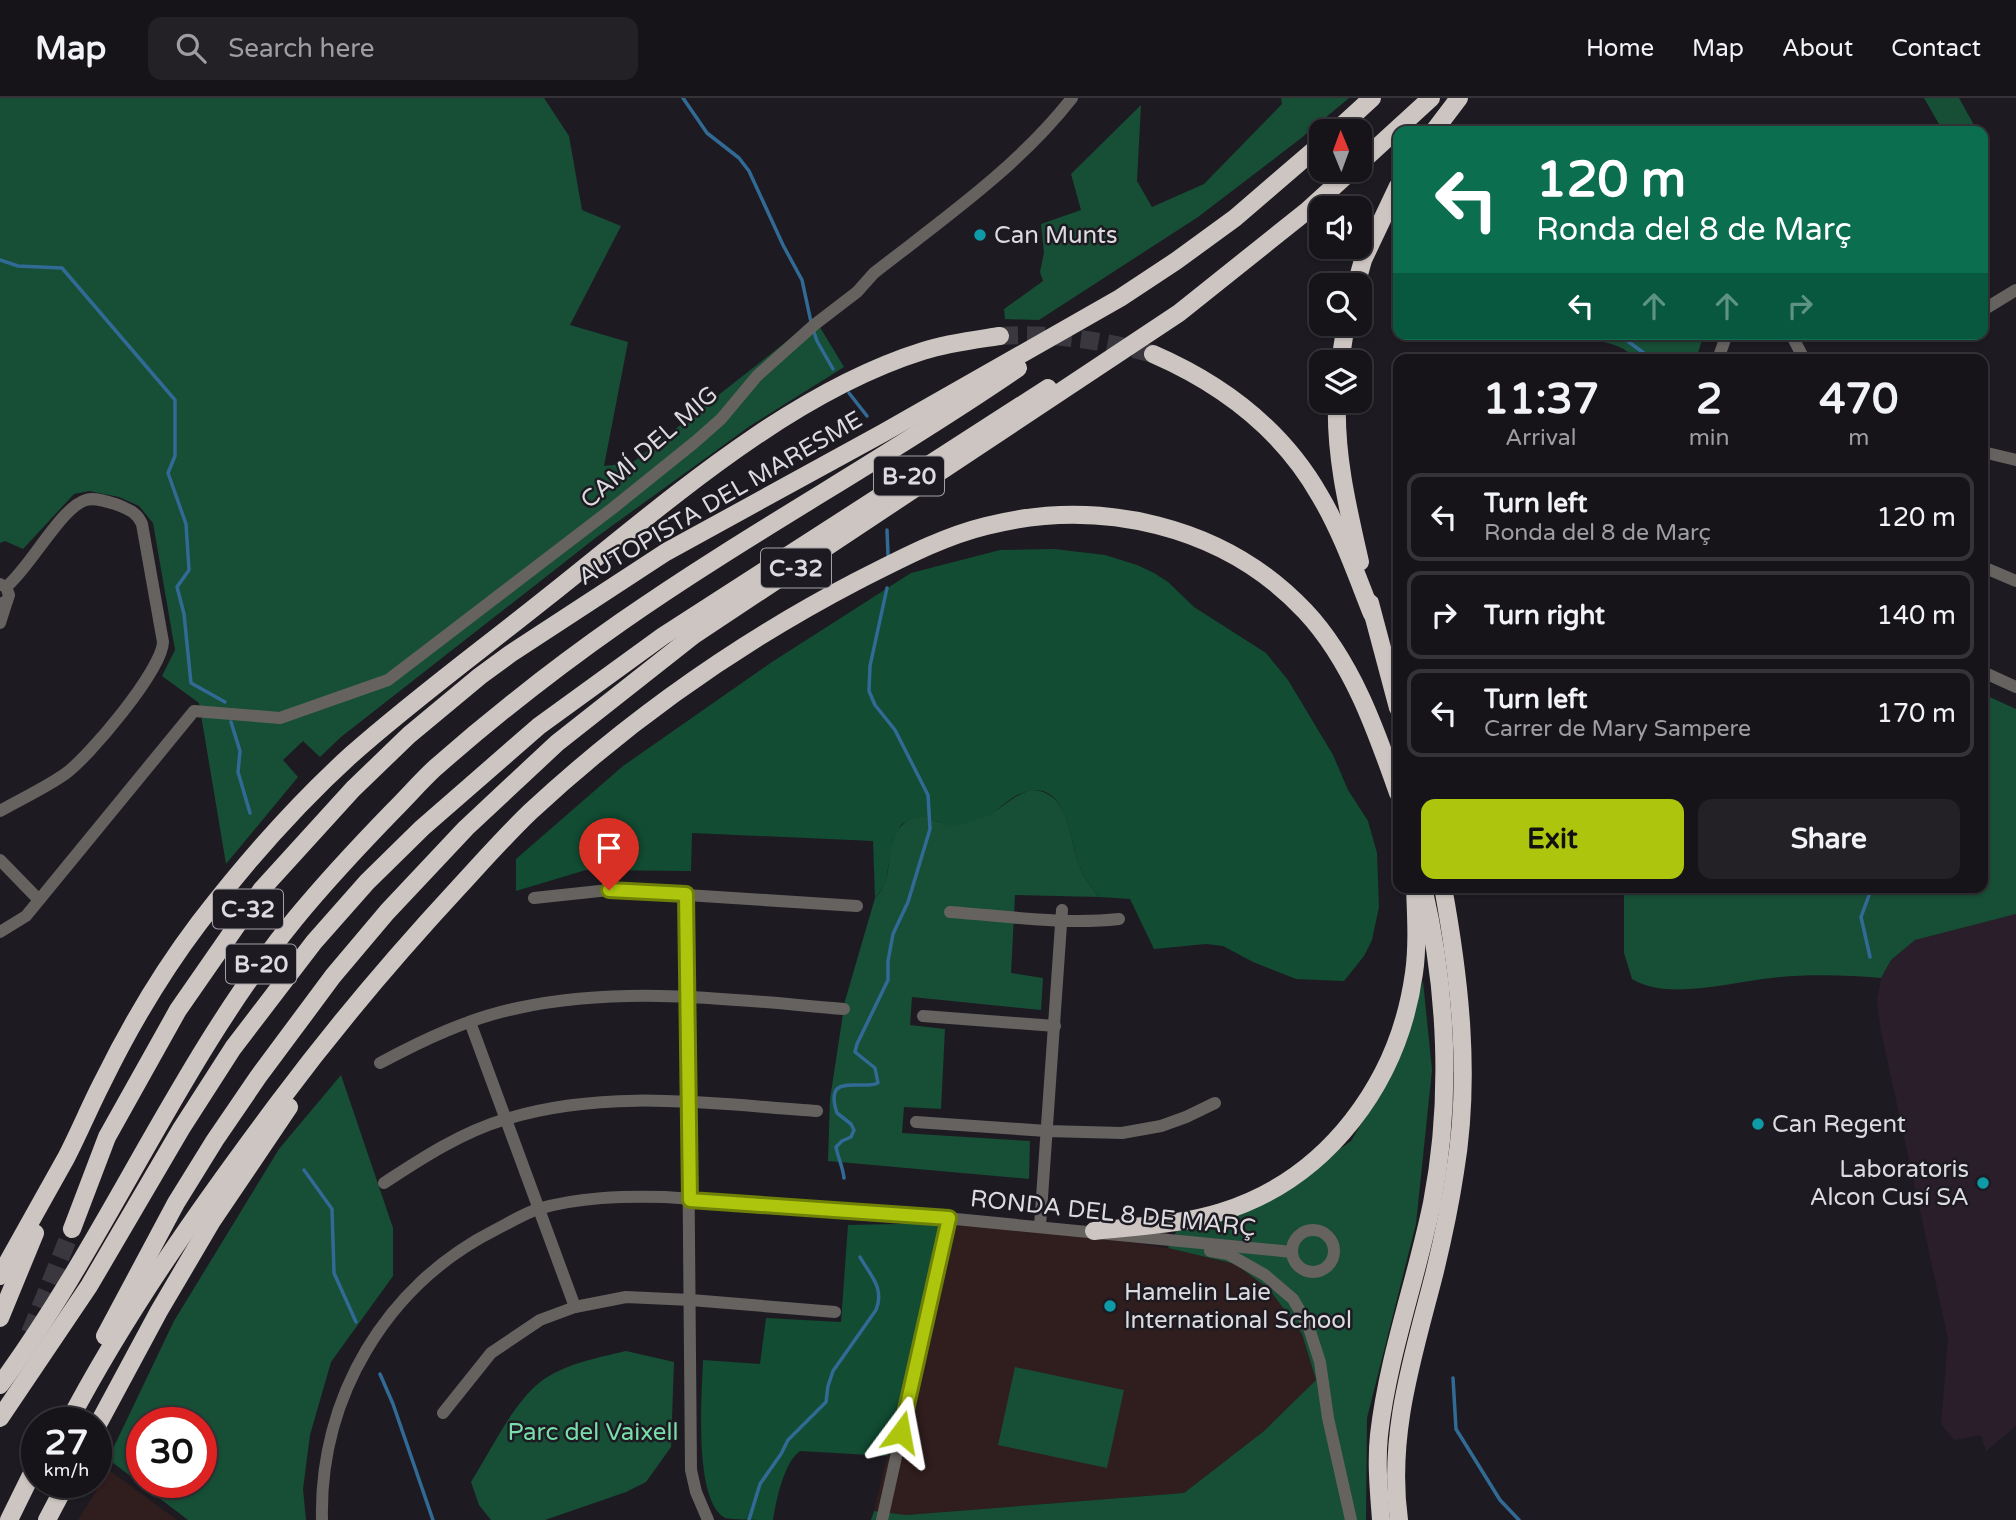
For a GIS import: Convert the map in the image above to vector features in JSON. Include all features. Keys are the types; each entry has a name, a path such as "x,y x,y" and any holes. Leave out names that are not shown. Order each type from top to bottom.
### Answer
{"highway":[{"path":"1349,119 1372,98"},
{"path":"1400,126 1431,98"},
{"path":"1438,126 1459,98"},
{"path":"1372,152 1393,133"},
{"name":"AUTOPISTA DEL MARESME","path":"72,1229 107,1138 172,1021 262,889 354,789 400,744 510,654 666,552 1120,298 1177,261 1235,218 1309,154"},
{"name":"C-32","path":"68,1407 176,1203 258,1077 333,976 387,912 466,828 557,743 694,635 1179,313 1308,210 1339,182"},
{"path":"1360,273 1367,250 1393,196"},
{"name":"B-20","path":"0,1418 89,1286 181,1129 233,1048 314,942 367,882 422,828 539,726 663,636 1237,265"},
{"name":"B-20","path":"0,1385 90,1247 205,1047 248,980 292,922 344,861 434,769 516,702 619,624 711,562 969,402 1120,298"},
{"path":"0,1276 67,1156 137,1017 198,925 290,814 353,754 728,456 777,423 857,377 900,359 953,343 1000,336"},
{"path":"1153,354 1197,374 1229,395 1275,435 1300,465 1320,496 1340,536 1372,614"},
{"path":"1337,413 1346,502 1393,690"},
{"path":"76,1407 97,1368 176,1244 317,1051 400,951 528,814 628,728 713,665 795,615 903,558 966,531 1018,519 1061,514 1086,514 1152,523 1192,536 1233,555 1269,578 1307,612 1346,669 1366,706 1393,779"},
{"path":"393,720 510,654"},
{"path":"1094,1231 1189,1219 1236,1206 1292,1178 1343,1134 1387,1068 1404,1021 1414,971 1415,893"},
{"path":"1381,1520 1378,1464 1384,1400 1432,1202 1444,1104 1441,997 1435,944 1424,893"},
{"path":"1399,1520 1395,1468 1397,1435 1405,1387 1436,1270 1456,1170 1462,1077 1461,1028 1458,984 1444,893"},
{"path":"107,1407 212,1221 374,982"},
{"path":"0,1318 67,1156"},
{"path":"9,1520 20,1495"},
{"path":"47,1520 59,1498"}],"street":[{"name":"CAMÍ DEL MIG","path":"38,900 194,711 281,718 388,680 603,516 695,442 721,419 757,376 814,325 857,292 874,273 1011,163 1072,98"},
{"path":"1988,307 2016,290"},
{"path":"1988,453 2016,460"},
{"path":"0,623 3,594 22,573 44,539 77,504 90,499 111,503 133,511 139,517 163,649 139,691 67,773 0,811"},
{"path":"1988,569 2016,581"},
{"path":"1988,674 2016,687"},
{"path":"0,860 38,900 26,916 0,932"},
{"path":"534,898 609,890 857,906"},
{"path":"686,894 690,1102 691,1470 696,1492 708,1520"},
{"path":"950,912 1062,915 1098,921 1119,919"},
{"path":"1040,1226 1062,915"},
{"path":"380,1063 424,1040 470,1022 517,1008 569,999 688,996 844,1009"},
{"path":"923,1016 1055,1026"},
{"path":"470,1022 575,1307"},
{"path":"384,1183 451,1142 505,1119 562,1106 627,1100 817,1111"},
{"path":"916,1122 1122,1133 1173,1122 1214,1103"},
{"name":"RONDA DEL 8 DE MARÇ","path":"322,1520 324,1464 335,1420 352,1376 382,1325 419,1283 443,1261 473,1241 537,1209 581,1200 631,1196 949,1218 1292,1252"},
{"path":"882,1520 949,1218"},
{"path":"1162,1240 1228,1254 1265,1275 1293,1299 1308,1325 1320,1362 1328,1418 1351,1520"},
{"path":"443,1413 491,1353 540,1320 575,1307 626,1297 835,1312"}],"shaded area":[{"path":"2016,914 2016,1426 1986,1451 1981,1435 1954,1440 1941,1424 1948,1339 1881,1031 1877,1001 1881,978 1891,960 1915,940"},
{"path":"942,1223 1055,1231 1168,1248 1235,1264 1269,1289 1302,1334 1316,1380 1264,1431 1184,1493 906,1515 874,1511"},
{"path":"112,1472 126,1482 126,1498 147,1498 177,1520 78,1520 92,1498 112,1498"}],"green space":[{"path":"0,98 544,98 569,136 582,210 621,226 570,325 628,342 604,466 632,463 815,319 844,367 750,426 598,536 341,737 320,757 303,741 283,760 298,777 226,864 199,703 162,676 175,650 153,523 139,506 119,497 89,491 74,494 23,549 5,541 0,543"},
{"path":"1281,98 1349,98 1324,119 1309,119 1309,131 1198,217 1039,320 1005,319 1004,309 1043,281 1040,272 1044,253 1041,224 1081,210 1071,174 1141,105 1137,181 1152,207 1204,184 1282,104"},
{"path":"1924,98 1959,98 1974,125 1972,126 1940,126"},
{"path":"1591,340 1702,340 1698,354 1630,354 1619,347"},
{"path":"1054,549 1105,555 1154,573 1168,582 1194,607 1266,653 1288,680 1333,755 1348,790 1368,821 1377,853 1379,907 1372,940 1364,956 1344,981 1296,979 1253,962 1223,946 1206,944 1154,949 1130,899 1099,897 1085,878 1064,814 1050,794 1039,790 1020,794 989,815 947,828 942,823 922,816 907,821 901,825 893,840 885,885 875,898 873,841 692,833 691,871 586,870 516,891 516,859 623,766 772,662 911,573 1000,550"},
{"path":"1988,696 2016,709 2016,914 1915,940 1891,960 1881,978 1798,976 1700,988 1664,989 1632,979 1624,953 1624,893 1988,893"},
{"path":"1032,790 1054,798 1061,807 1081,868 1099,897 1015,895 1011,973 1043,978 1041,1010 912,997 910,1025 945,1029 941,1109 904,1107 902,1133 1030,1141 1029,1179 828,1161 830,1099 845,1001 875,898 885,883 896,833 907,821 918,816 943,823 986,816 1020,794"},
{"path":"1423,981 1432,1070 1416,1224 1367,1418 1366,1520 871,1520 874,1511 906,1515 1184,1493 1264,1431 1316,1380 1302,1334 1269,1289 1235,1264 1168,1248 1177,1230 1269,1200 1351,1141 1398,1062"},
{"path":"341,1075 393,1228 393,1276 331,1362 310,1435 303,1489 306,1520 188,1520 159,1498 217,1498 217,1407 133,1407 174,1321 279,1149"},
{"path":"942,1223 887,1456 800,1451 794,1456 785,1473 773,1520 725,1518 715,1507 704,1469 701,1420 703,1360 760,1364 766,1318 841,1322 848,1225"},
{"name":"Parc del Vaixell","path":"626,1351 674,1362 671,1447 646,1482 626,1492 545,1520 491,1520 479,1505 471,1482 502,1430 529,1392 548,1376 559,1371 581,1362"},
{"path":"1015,1367 1124,1390 1107,1468 998,1445"},
{"path":"126,1421 126,1473 112,1462 112,1451"}],"waterway":[{"path":"683,98 707,133 739,158 749,171 802,280 811,322"},
{"path":"0,260 18,266 62,268 175,400 175,456 168,473 186,524 189,570 177,587 184,614 191,683 225,702"},
{"path":"813,329 833,369"},
{"path":"1626,340 1645,354"},
{"path":"849,393 867,416"},
{"path":"887,530 888,555"},
{"path":"844,1178 836,1147 851,1137 854,1130 851,1124 837,1113 835,1092 846,1085 878,1083 875,1068 855,1052 888,980 893,934 908,902 930,829 928,795 895,730 875,705 869,691 870,666 887,588"},
{"path":"231,722 240,751 238,772 250,813"},
{"path":"1870,893 1861,917 1870,957"},
{"path":"304,1170 332,1209 334,1273 356,1322"},
{"path":"749,1520 760,1484 788,1440 826,1402 833,1371 876,1310 878,1288 860,1257"},
{"path":"380,1374 433,1520"},
{"path":"1453,1378 1456,1429 1500,1500 1519,1520"}],"tunnel":[{"path":"1000,336 1077,339 1153,354"},
{"path":"30,1333 72,1229"}],"place":[{"name":"Can Munts","path":"980,235"},
{"name":"Can Regent","path":"1758,1124"},
{"name":"Laboratoris Alcon Cusí SA","path":"1983,1183"},
{"name":"Hamelin Laie International School","path":"1110,1306"}],"route":[{"path":"609,890 686,894 690,1200 949,1218 901,1432"}]}
